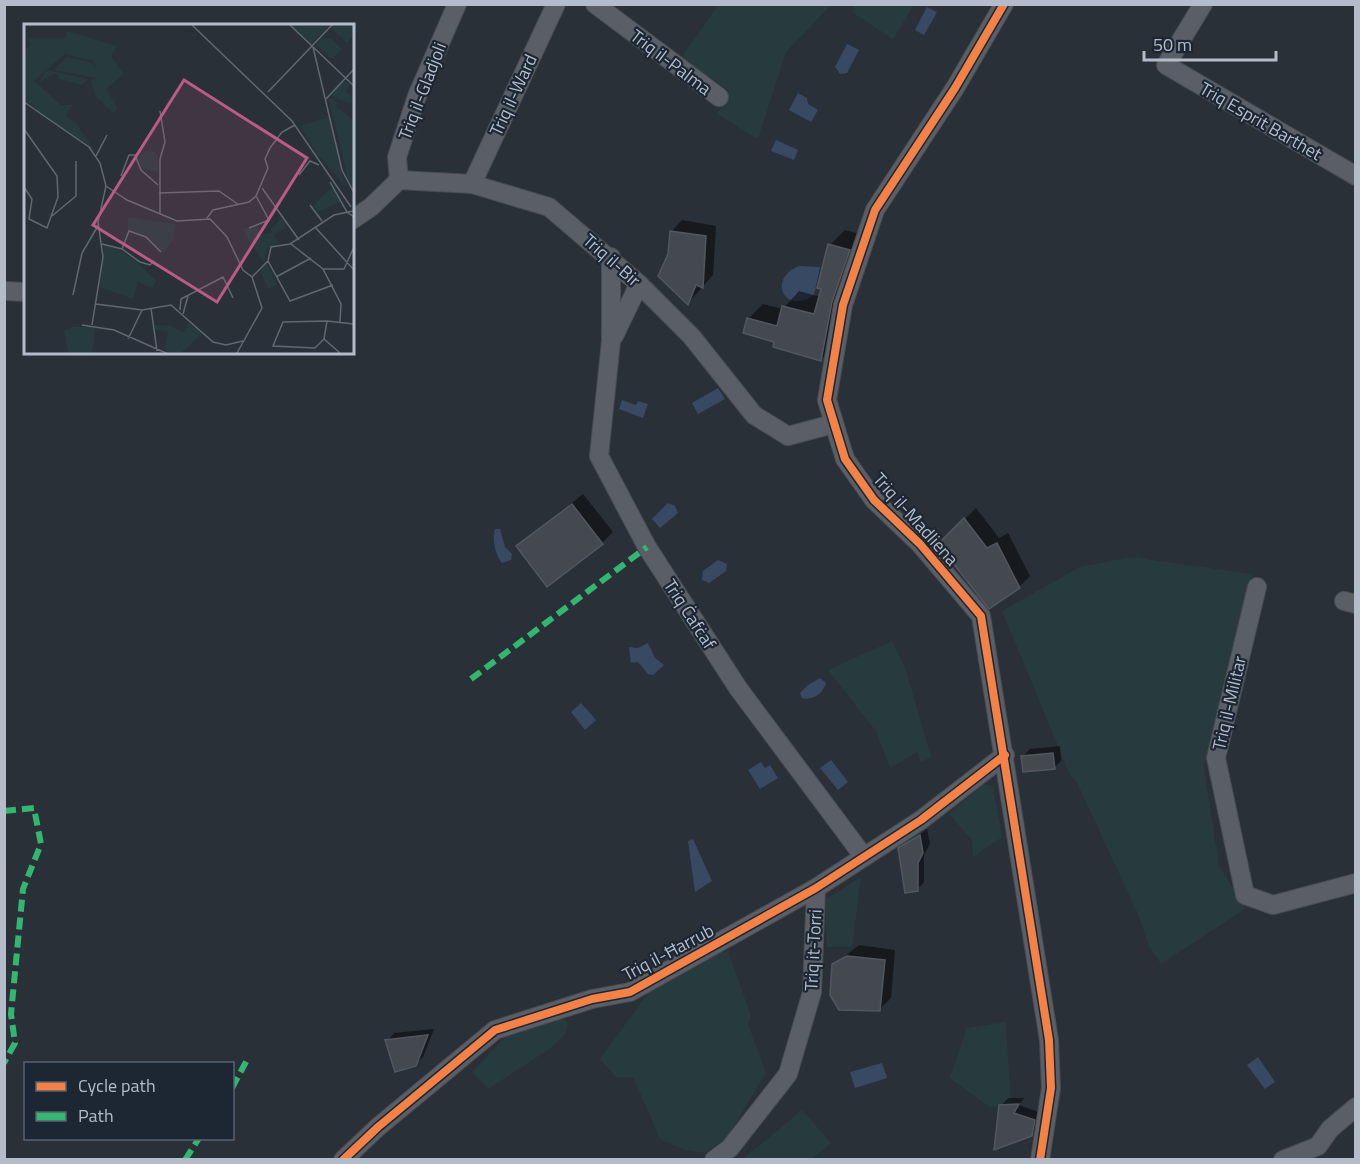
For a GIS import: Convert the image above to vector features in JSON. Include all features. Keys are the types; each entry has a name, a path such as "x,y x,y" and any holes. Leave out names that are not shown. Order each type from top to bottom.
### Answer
{"street":[{"name":"Triq il-Gladjoli","path":"399,180 397,157 417,96 457,4"},
{"name":"Triq il-Palma","path":"595,4 719,97"},
{"name":"Triq il-Madliena","path":"1004,4 955,88 875,210 843,305 827,400 845,459 874,500 920,544 981,616 1005,754 1049,1040 1051,1088 1040,1160"},
{"name":"Triq Esprit Barthet","path":"1203,4 1166,65 1356,176"},
{"name":"Triq il-Ward","path":"472,184 555,5"},
{"name":"Triq il-Bir","path":"399,180 472,184 549,207 639,284 692,338 754,415 788,436 833,424"},
{"path":"354,219 371,207 399,180"},
{"name":"Triq Ċafċaf","path":"611,258 611,341 599,456 646,547 738,688 864,857"},
{"name":"Triq Ċafċaf","path":"611,341 639,284"},
{"path":"4,291 24,292"},
{"name":"Triq il-Militar","path":"1257,587 1216,758 1245,895 1273,905 1356,883"},
{"name":"Triq il-Ħarrub","path":"343,1160 378,1127 495,1030 592,999 630,992 816,888 921,820 1005,754"},
{"name":"Triq it-Torri","path":"714,1160 730,1148 788,1074 812,992 816,888"},
{"path":"1283,1160 1318,1146 1330,1129 1356,1107"},
{"path":"1330,1129 1356,1128"}],"green space":[{"path":"855,4 914,5 893,39 852,12"},
{"path":"718,5 831,5 786,52 758,139 717,114 729,91 682,57"},
{"path":"1131,557 1252,574 1204,766 1219,866 1246,908 1161,964 1149,946 1138,914 1077,783 1070,775 1002,611 1080,567"},
{"path":"892,641 906,670 931,757 921,762 917,752 890,768 876,731 828,670"},
{"path":"983,784 993,786 1002,837 973,857 972,840 949,814"},
{"path":"861,877 852,947 827,947 825,900"},
{"path":"728,951 751,1016 748,1024 766,1073 728,1136 705,1153 685,1150 660,1139 633,1077 616,1077 600,1059 651,989 703,957"},
{"path":"562,1018 568,1022 565,1034 554,1046 488,1089 472,1072 509,1033"},
{"path":"1006,1022 1011,1105 989,1107 950,1078 967,1028"},
{"path":"802,1110 831,1143 812,1159 743,1159"}],"water":[{"path":"927,7 937,12 924,35 915,30"},
{"path":"847,44 859,50 847,73 840,74 835,67"},
{"path":"798,93 807,98 808,104 818,110 811,122 789,110"},
{"path":"776,140 798,150 794,160 771,151"},
{"path":"799,266 820,267 814,295 794,301 783,293 782,286 789,272"},
{"path":"718,388 725,399 698,414 692,403"},
{"path":"622,400 636,405 638,401 648,404 643,418 619,409"},
{"path":"668,503 675,506 678,513 660,528 652,519"},
{"path":"495,529 500,529 505,547 512,554 511,560 502,563 498,556 494,542"},
{"path":"718,560 727,564 726,571 709,583 702,580 703,571"},
{"path":"648,643 655,658 664,665 653,675 648,674 638,662 631,663 629,647 638,648"},
{"path":"820,678 826,683 820,693 814,697 802,698 800,693"},
{"path":"581,703 596,720 585,730 571,712"},
{"path":"831,760 848,782 838,790 820,768"},
{"path":"761,762 765,768 770,765 778,778 760,789 748,770"},
{"path":"693,839 712,881 695,892 688,841"},
{"path":"1258,1057 1275,1082 1265,1089 1247,1065"},
{"path":"882,1063 887,1078 855,1088 850,1072"}],"building":[{"path":"670,231 706,236 703,288 696,285 688,305 658,276 668,254"},
{"path":"828,244 850,250 832,302 821,361 773,347 774,342 743,333 747,318 777,326 782,306 814,314 821,289 817,288"},
{"path":"572,504 603,544 547,587 516,546"},
{"path":"964,518 987,548 997,543 1020,588 989,609 938,544"},
{"path":"1053,753 1055,769 1023,772 1021,756"},
{"path":"920,835 923,853 918,863 918,891 905,893 898,848"},
{"path":"847,956 885,960 880,1011 839,1010 830,995 832,964"},
{"path":"428,1035 416,1066 395,1072 385,1040"},
{"path":"1019,1104 1014,1113 1035,1120 1032,1136 994,1150 999,1105"}],"marked path":[{"path":"471,679 647,547"},
{"path":"4,811 34,808 41,844 23,889 11,1014 15,1043 4,1063"},
{"path":"234,1084 247,1060"},
{"path":"185,1160 198,1140"}],"cycle path":[{"path":"1004,4 955,88 875,210 843,305 827,400 845,459 874,500 920,544 981,616 1049,1040 1051,1088 1040,1160"},
{"path":"343,1160 378,1127 495,1030 592,999 630,992 816,888 921,820 1005,755"}]}
